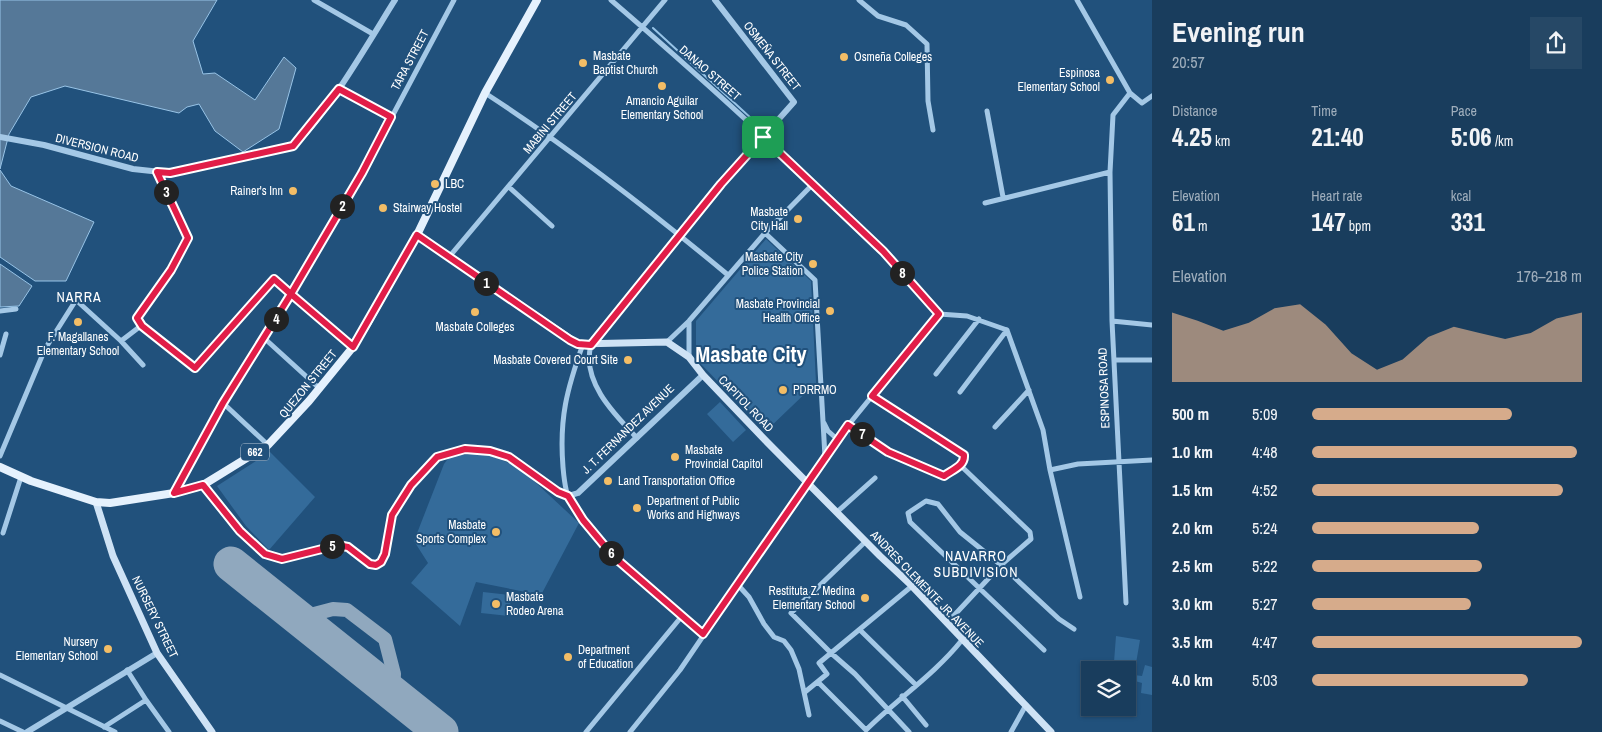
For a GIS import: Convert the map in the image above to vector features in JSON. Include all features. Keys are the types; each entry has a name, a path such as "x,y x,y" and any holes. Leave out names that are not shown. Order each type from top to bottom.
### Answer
{"main road":[{"name":"QUEZON STREET","path":"0,467 21,477 96,502 127,501 174,493 203,485 268,445 287,426 353,347 417,235 485,93 537,0"},
{"path":"417,235 570,340 591,345 667,342"},
{"name":"CAPITOL ROAD","path":"667,342 689,357 703,375 808,483"},
{"name":"ANDRES CLEMENTE JR. AVENUE","path":"808,483 912,586 1051,732"},
{"name":"NURSERY STREET","path":"96,502 113,556 157,653 212,732"}],"street":[{"path":"314,0 373,34"},
{"name":"DIVERSION ROAD","path":"0,137 44,145 133,169 170,173 293,146 339,89 395,0"},
{"name":"TARA STREET","path":"174,493 223,403 291,294 362,173 454,0"},
{"name":"DANAO STREET","path":"611,0 736,110 883,251 939,314"},
{"name":"MABINI STREET","path":"449,257 665,0"},
{"path":"859,0 878,16 906,25 927,44 928,102 933,130"},
{"path":"1077,0 1130,93 1142,103 1152,96"},
{"name":"OSMEÑA STREET","path":"717,1 794,102 763,137"},
{"path":"339,89 391,117"},
{"path":"485,93 680,235 728,274"},
{"name":"ESPINOSA ROAD","path":"1126,603 1112,321 1110,172 1113,115 1130,93"},
{"path":"987,111 1003,197"},
{"path":"637,438 605,404 596,385 588,358 591,345 680,235 763,137"},
{"path":"157,172 188,238 171,270 137,318 142,326 195,368 274,279 353,347"},
{"path":"986,203 1003,197 1038,191 1110,172"},
{"path":"667,342 689,321 765,233 813,184"},
{"path":"509,187 552,226"},
{"path":"765,233 815,280 826,457"},
{"path":"0,456 45,349 76,300 121,341 143,365"},
{"path":"0,311 16,309"},
{"path":"630,732 680,670 837,439 939,314 967,316 1007,330 1043,430 1050,470 1080,597"},
{"path":"936,374 979,319"},
{"path":"689,321 689,357"},
{"path":"1112,321 1152,325"},
{"path":"121,341 142,326"},
{"path":"960,392 1007,330"},
{"path":"0,355 6,334"},
{"path":"264,338 319,388"},
{"path":"583,344 564,404 561,441 568,496 583,520 613,556 703,634"},
{"path":"579,355 588,358"},
{"path":"1114,360 1152,360"},
{"name":"J. T. FERNANDEZ AVENUE","path":"568,496 578,493 637,438 678,396 703,375"},
{"path":"995,427 1029,390"},
{"path":"848,425 888,452 944,476 960,466 964,455 872,396"},
{"path":"223,403 268,445"},
{"path":"823,421 828,431 837,439"},
{"path":"203,485 240,531 265,554 282,559 338,545 348,547 370,564 376,565 381,562 385,554 392,515 411,485 437,457 448,452 465,449 490,451 509,457 558,492 568,496"},
{"path":"1050,470 1078,464 1152,460"},
{"path":"947,622 1001,564 1031,539 1030,532 960,466"},
{"path":"3,532 21,477"},
{"path":"837,512 875,478"},
{"path":"1044,650 910,522 908,514 926,501 938,504 960,532 1001,564 1060,619 1074,629"},
{"path":"866,542 791,613 854,674 909,732"},
{"path":"738,585 749,598 774,637 784,641 791,650 799,669 809,715"},
{"path":"805,692 827,674 819,663 912,586"},
{"path":"586,732 682,616"},
{"path":"860,630 916,685"},
{"path":"818,682 866,730 886,709 936,670 962,640"},
{"path":"27,732 157,653"},
{"path":"127,670 169,732"},
{"path":"0,675 115,732"},
{"path":"902,696 926,725"},
{"path":"104,727 146,700"},
{"path":"1011,732 1026,705"},
{"path":"0,721 23,732"}],"shaded area":[{"path":"0,0 217,0 193,41 203,74 215,73 255,100 284,57 296,68 279,129 243,152 215,131 199,104 187,107 179,113 65,86 31,97 9,134 0,169"},
{"path":"0,170 11,186 94,222 66,281 35,281 0,257"},
{"path":"766,239 811,281 816,383 766,431 696,359 696,321"},
{"path":"0,264 32,286 19,306 0,307"},
{"path":"720,402 746,430 733,442 707,414"},
{"path":"270,452 315,497 269,550 246,526 217,486"},
{"name":"Masbate Sports Complex","path":"484,453 519,467 579,523 541,595 476,582 460,626 411,583 428,563 414,541 444,464 450,456"},
{"name":"Masbate Rodeo Arena","path":"483,592 511,595 509,616 481,613"},
{"path":"1116,636 1140,640 1136,663 1136,661 1114,661"},
{"path":"1145,665 1152,667 1152,695 1141,693 1142,683 1136,681 1136,675 1142,676"}],"waterway":[{"path":"653,28 765,131"}],"taxiway":[{"path":"311,628 310,621 314,614 333,609 347,610 385,639 394,674 393,693"},
{"path":"295,615 314,614"},
{"path":"379,682 389,680 394,674"}],"runway":[{"path":"231,564 441,732"}],"place":[{"name":"Osmeña Colleges","path":"844,57"},
{"name":"Masbate Baptist Church","path":"583,63"},
{"name":"Espinosa Elementary School","path":"1110,80"},
{"name":"Amancio Aguilar Elementary School","path":"662,86"},
{"name":"LBC","path":"435,184"},
{"name":"Rainer's Inn","path":"293,191"},
{"name":"Stairway Hostel","path":"383,208"},
{"name":"Masbate City Hall","path":"798,219"},
{"name":"Masbate City Police Station","path":"813,264"},
{"name":"Masbate Provincial Health Office","path":"830,311"},
{"name":"Masbate Colleges","path":"475,312"},
{"name":"F. Magallanes Elementary School","path":"78,322"},
{"name":"Masbate Covered Court Site","path":"628,360"},
{"name":"PDRRMO","path":"783,390"},
{"name":"Masbate Provincial Capitol","path":"675,457"},
{"name":"Land Transportation Office","path":"608,481"},
{"name":"Department of Public Works and Highways","path":"637,508"},
{"name":"Masbate Sports Complex","path":"496,532"},
{"name":"Restituta Z. Medina Elementary School","path":"865,598"},
{"name":"Masbate Rodeo Arena","path":"496,604"},
{"name":"Nursery Elementary School","path":"108,649"},
{"name":"Department of Education","path":"568,657"}],"district":[{"name":"NARRA","path":"79,297"},
{"name":"Masbate City","path":"751,354"},
{"name":"NAVARRO SUBDIVISION","path":"976,564"}],"route":[{"path":"763,137 721,184 591,345 578,344 570,340 417,235 353,347 291,294 362,173 391,117 339,89 301,139 293,146 170,173 157,172 188,238 171,270 137,318 142,326 195,368 274,279 291,294 223,403 174,493 203,485 240,531 265,554 282,559 338,545 348,547 370,564 376,565 381,562 385,554 392,515 411,485 423,471 437,457 448,452 465,449 490,451 509,457 558,492 568,496 571,504 613,556 703,634 848,425 888,452 944,476 962,463 964,459 964,455 872,396 939,314 883,251 763,137"}]}
